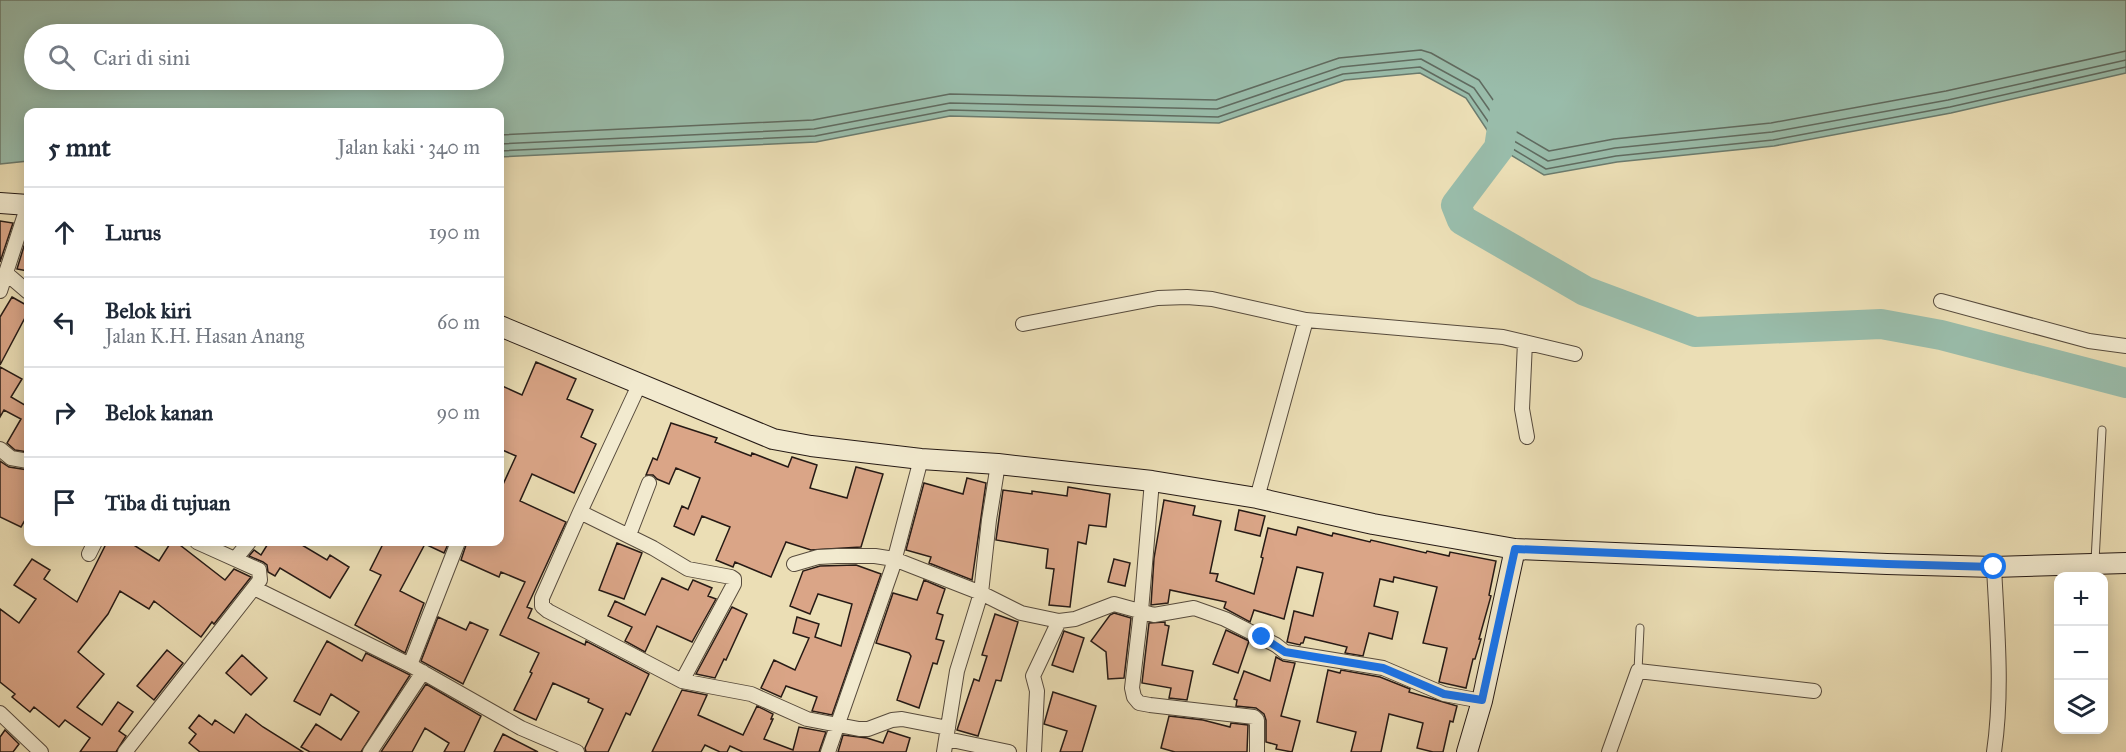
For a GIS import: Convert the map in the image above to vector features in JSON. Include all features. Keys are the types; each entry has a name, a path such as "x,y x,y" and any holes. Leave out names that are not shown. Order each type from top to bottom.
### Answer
{"street":[{"path":"0,203 24,205"},
{"path":"0,291 24,218"},
{"path":"7,274 24,289"},
{"path":"1023,324 1158,297 1186,297 1212,299 1306,320 1474,334 1525,342 1575,354"},
{"path":"1941,301 2089,341 2126,346"},
{"path":"1257,498 1306,320"},
{"path":"504,328 773,439 811,446 921,459 998,464 1152,481 1257,498 1373,524 1515,549 1994,567 2126,563"},
{"path":"1525,342 1522,409 1527,437"},
{"path":"639,385 542,598 542,606 682,681 751,694 807,719 859,729 868,729 892,720 902,719 946,740 1010,752"},
{"path":"0,449 11,458 24,460"},
{"path":"828,752 894,559 921,459"},
{"path":"946,740 957,671 981,594 998,464"},
{"path":"1152,481 1132,688 1134,697 1139,703 1254,717 1257,720 1257,752"},
{"path":"629,535 649,483"},
{"path":"580,512 629,535 688,569 734,579 734,584 682,681"},
{"path":"125,752 260,580 259,570 207,546"},
{"path":"236,558 246,546"},
{"path":"410,664 456,546"},
{"path":"1467,752 1482,700 1515,549"},
{"path":"794,564 818,557 837,556 875,556 894,559 981,594 1021,613 1059,621 1075,619 1114,604 1154,615 1194,608 1215,614 1262,637 1285,652 1383,668 1444,694 1482,700"},
{"path":"1994,567 1999,658 1998,726 1994,752"},
{"path":"254,588 410,664 521,728 577,752"},
{"path":"1034,752 1037,691 1033,676 1059,621"},
{"path":"1609,752 1638,671 1814,691"},
{"path":"370,752 423,672"},
{"path":"0,712 41,752"}],"lane":[{"path":"2095,564 2102,430"},
{"path":"1638,671 1640,628"}],"water":[{"path":"0,0 2126,0 2126,73 1951,113 1774,146 1617,162 1544,175 1499,148 1466,98 1420,73 1345,80 1219,123 950,116 816,142 504,157 504,108 24,108 24,161 0,164"}],"building":[{"path":"0,221 13,223 0,262"},
{"path":"24,246 24,270 17,269"},
{"path":"12,297 24,304 24,320 0,365 0,317"},
{"path":"536,362 576,379 567,399 593,410 581,437 596,444 574,493 532,474 520,501 566,522 527,607 532,609 528,618 585,645 586,641 649,674 630,715 626,713 608,752 586,752 585,748 603,709 588,702 589,699 553,683 536,720 514,710 539,653 500,635 525,582 501,572 499,577 461,560 466,546 504,546 504,482 516,456 504,451 504,387 522,395"},
{"path":"0,367 22,379 11,397 24,405 24,451 15,450 7,443 21,419 4,410 0,417"},
{"path":"671,423 717,438 715,442 751,456 752,453 788,467 792,457 817,465 810,488 847,498 856,467 883,474 861,547 811,550 786,542 771,577 735,562 733,567 716,560 730,527 702,516 694,535 674,526 682,506 688,509 700,478 676,468 669,484 653,475 646,475 653,458 657,460"},
{"path":"0,461 9,467 24,469 24,522 21,527 0,517"},
{"path":"967,478 986,483 972,580 929,563 931,557 906,550 924,483 963,494"},
{"path":"1068,487 1110,494 1106,527 1089,525 1086,544 1078,542 1070,607 1049,605 1054,569 1046,568 1048,549 996,540 1003,490 1067,496"},
{"path":"1164,500 1195,506 1193,515 1221,521 1210,573 1218,574 1216,581 1254,594 1268,528 1296,535 1298,527 1332,536 1333,533 1426,553 1427,551 1449,556 1450,552 1496,561 1489,595 1491,596 1479,639 1481,639 1466,688 1439,682 1447,648 1423,643 1437,587 1394,577 1393,582 1380,579 1374,606 1398,612 1392,639 1369,633 1363,656 1345,653 1347,647 1305,637 1300,645 1287,642 1294,611 1313,616 1323,573 1297,567 1284,619 1254,610 1250,622 1224,608 1226,602 1170,590 1168,603 1151,605 1154,558"},
{"path":"1239,510 1265,516 1260,536 1235,530"},
{"path":"617,543 642,553 624,599 599,590"},
{"path":"105,546 135,546 159,561 168,546 181,546 225,580 234,569 251,577 201,637 154,601 149,609 120,591 108,614 78,652 104,674 77,707 102,725 118,702 133,712 119,731 126,736 116,752 80,752 90,738 65,720 59,727 34,707 30,712 12,697 15,694 0,682 0,609 19,623 36,599 14,585 32,559 50,570 44,579 77,602"},
{"path":"267,546 304,546 327,560 330,555 349,567 330,598 280,568 275,576 268,572 267,565 249,556 254,550 261,555"},
{"path":"382,546 424,546 400,591 424,603 405,653 355,625 381,575 370,570"},
{"path":"429,546 447,546 444,553"},
{"path":"1114,559 1130,563 1125,586 1108,582"},
{"path":"856,565 881,574 832,715 812,711 817,697 786,686 781,697 761,688 774,660 795,670 809,638 793,633 797,617 819,624 815,637 841,646 852,604 818,594 810,614 790,606 803,571 820,566"},
{"path":"662,578 688,590 693,580 712,588 708,596 716,599 692,642 657,626 645,652 625,641 632,627 608,616 615,601 645,615"},
{"path":"924,580 945,589 937,613 943,615 936,639 944,641 937,664 933,663 919,708 897,700 911,656 909,653 876,643 893,593 917,600"},
{"path":"732,607 747,614 726,660 724,659 715,678 696,674"},
{"path":"1114,613 1131,618 1124,678 1108,679 1106,652 1091,641 1110,615"},
{"path":"995,614 1018,622 1001,681 996,680 978,736 957,730 974,679 979,681 987,656 982,655"},
{"path":"438,617 466,630 470,622 488,630 463,684 421,661"},
{"path":"1165,622 1165,625 1169,626 1162,665 1193,671 1187,700 1169,698 1171,688 1142,683 1149,623"},
{"path":"1226,630 1249,641 1238,673 1213,664"},
{"path":"1064,631 1084,638 1073,672 1052,665"},
{"path":"327,641 362,661 366,653 410,675 361,752 310,752 301,747 316,724 341,740 359,712 331,694 320,715 294,701"},
{"path":"167,650 183,663 154,700 137,686"},
{"path":"242,655 267,678 251,695 226,673"},
{"path":"1276,657 1295,663 1281,716 1300,721 1292,752 1276,749 1277,745 1266,742 1264,714 1256,708 1236,706 1237,700 1234,699 1244,671 1270,681"},
{"path":"1328,670 1380,677 1410,689 1409,692 1457,706 1453,722 1450,721 1443,752 1417,748 1423,723 1389,714 1381,752 1351,752 1356,732 1317,722"},
{"path":"426,684 481,716 464,752 444,752 449,743 425,728 412,752 381,752"},
{"path":"682,690 707,695 698,715 743,735 757,706 773,714 764,739 793,750 799,727 826,732 819,752 743,752 730,746 727,752 720,752 705,745 701,752 652,752"},
{"path":"1053,692 1096,706 1082,752 1060,752 1067,731 1044,724"},
{"path":"246,714 303,752 200,752 189,743 196,734 189,728 199,715 212,725 215,720 234,733"},
{"path":"1169,716 1203,720 1230,727 1231,723 1248,725 1247,752 1175,752 1161,748"},
{"path":"5,730 19,744 13,752 0,752 0,737"},
{"path":"888,731 910,738 906,752 838,752 843,735 883,743"},
{"path":"503,734 538,752 494,752"}],"waterway":[{"path":"1505,109 1499,148 1456,205 1462,220 1585,291 1695,332 1881,324 1941,335 2126,383"}],"route":[{"path":"1262,637 1285,652 1383,668 1444,694 1482,700 1515,549 1994,567"}]}
